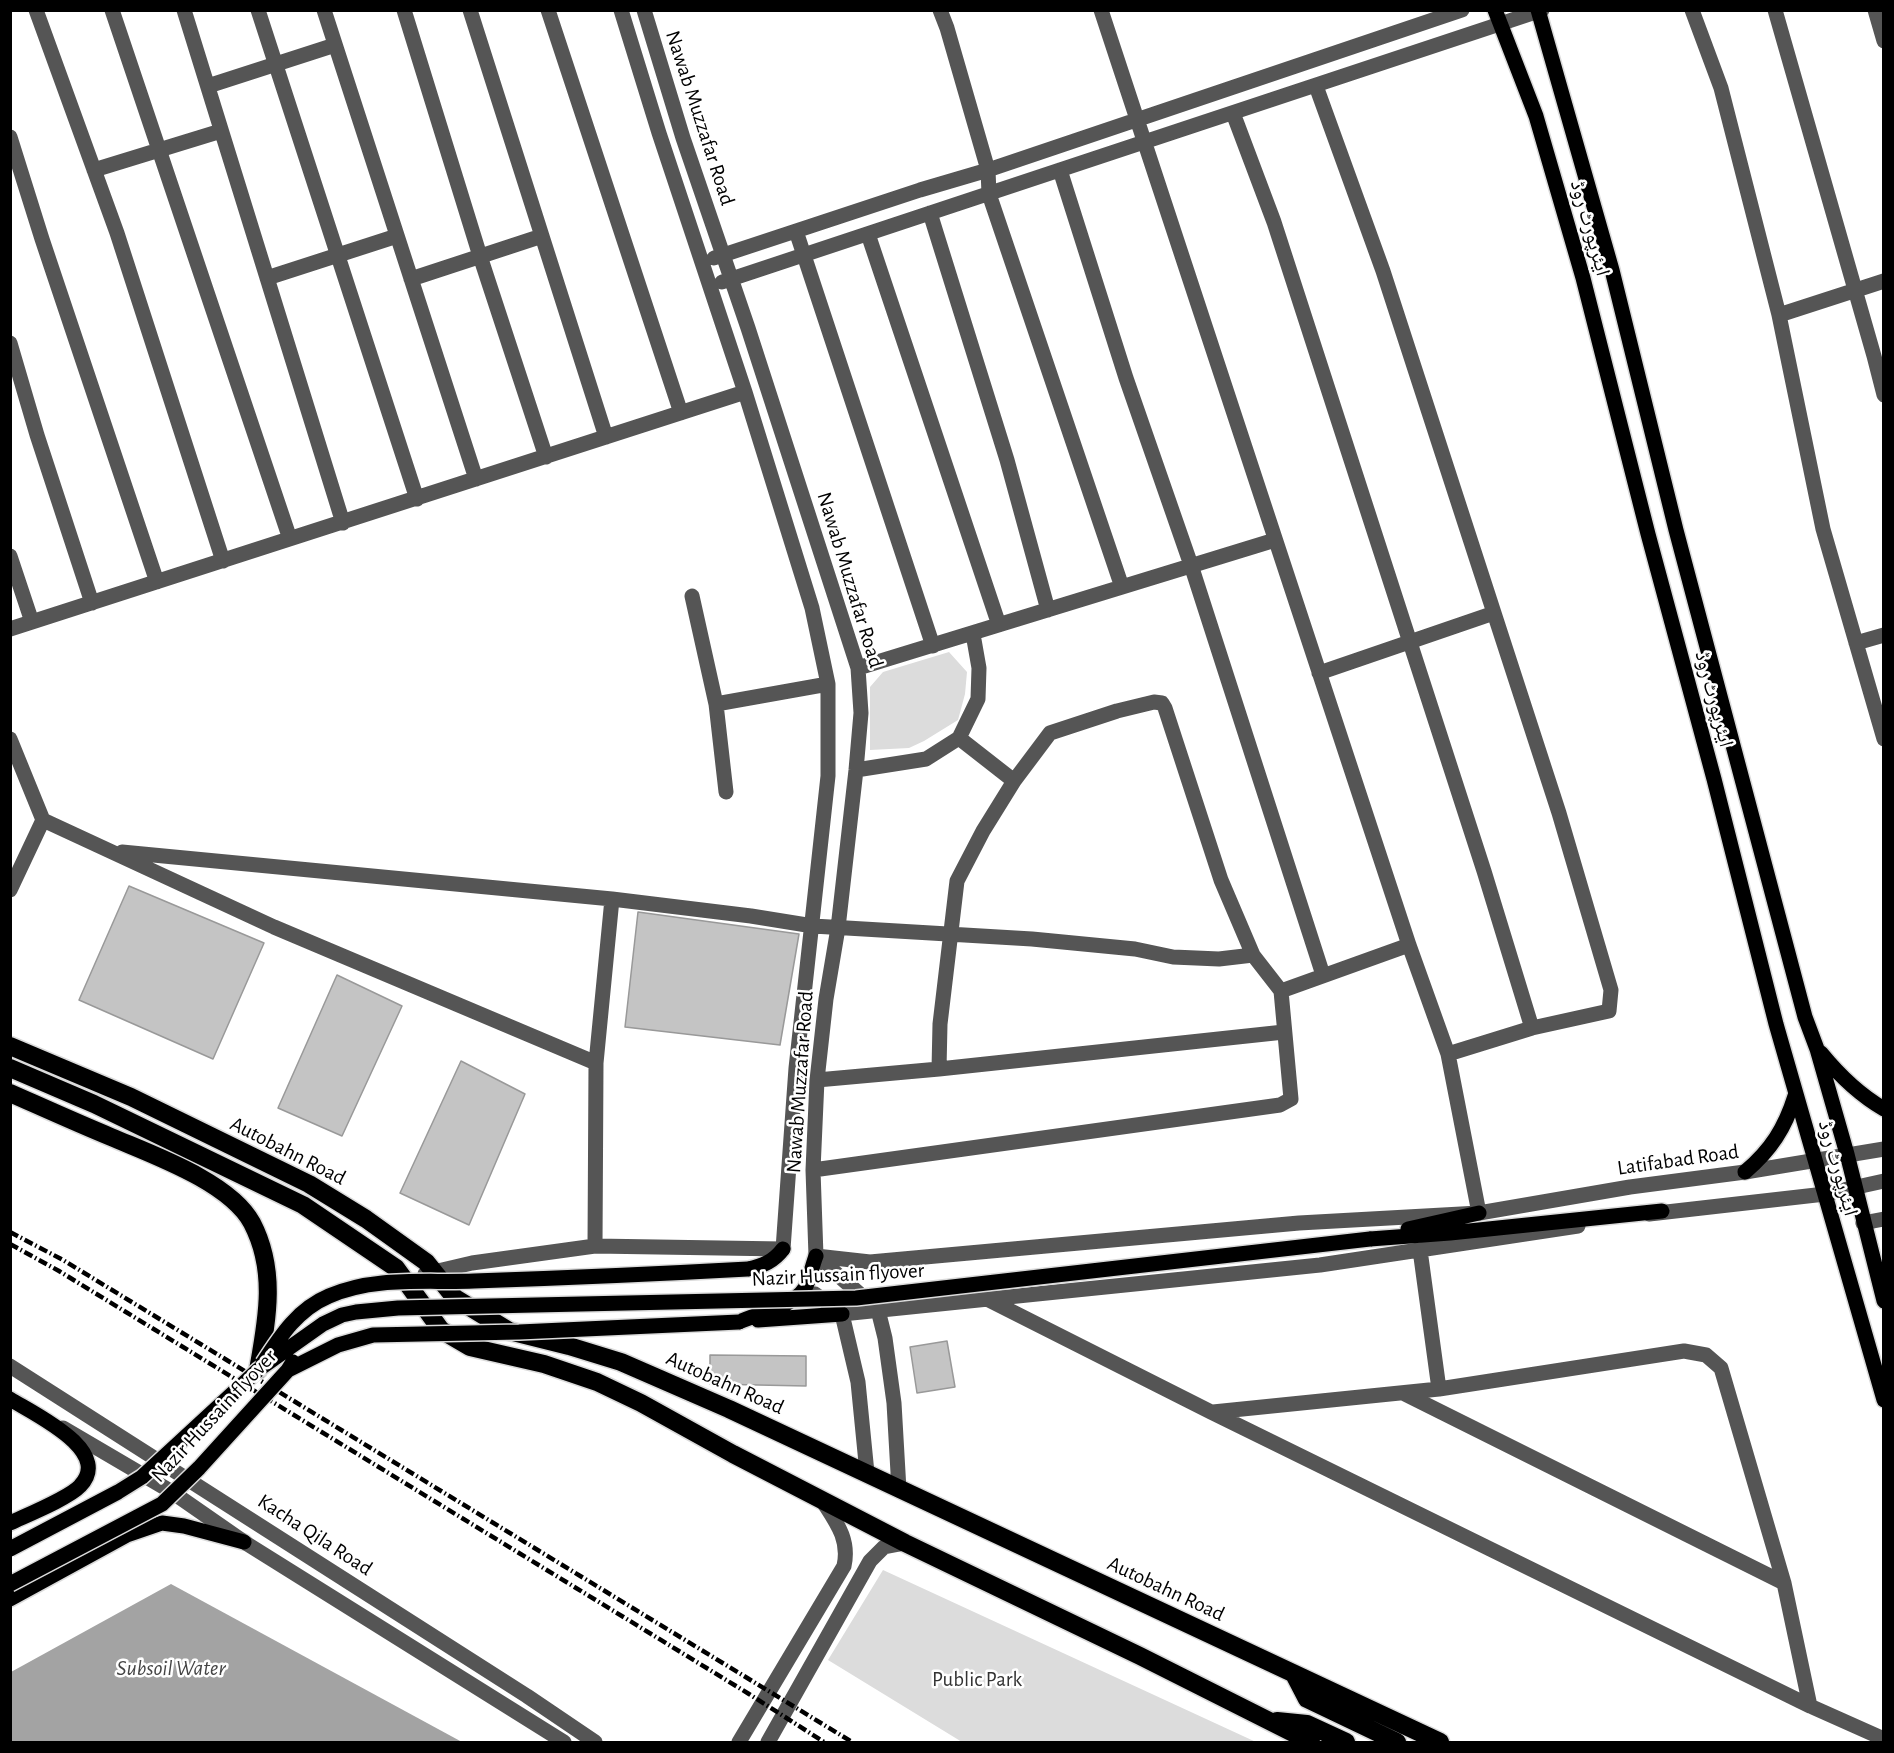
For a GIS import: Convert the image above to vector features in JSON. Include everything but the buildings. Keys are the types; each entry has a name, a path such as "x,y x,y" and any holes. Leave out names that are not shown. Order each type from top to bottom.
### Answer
{"highway":[{"name":"Autobahn Road","path":"10,1046 131,1097 309,1184 366,1219 426,1262 455,1298 509,1331 621,1362 729,1409 1440,1743"},
{"name":"Autobahn Road","path":"10,1068 94,1104 303,1205 396,1268 441,1330 470,1347 544,1364 597,1382 905,1543 1140,1656 1311,1743"},
{"path":"10,1093 210,1183 237,1204 251,1221 267,1268 269,1287 267,1317 258,1370"},
{"path":"1294,1674 1307,1699 1397,1743"},
{"path":"1265,1719 1307,1724 1346,1743"}],"main road":[{"name":"ایئرپورٹ روڈ","path":"1540,11 1612,270 1676,530 1805,1017 1817,1048 1847,1154 1884,1301"},
{"name":"ایئرپورٹ روڈ","path":"1498,17 1536,116 1583,278 1795,1095 1884,1400"},
{"path":"1817,1048 1841,1077 1870,1101 1884,1109"},
{"path":"1745,1172 1778,1138 1789,1117 1795,1095"},
{"path":"1370,1239 1662,1211"},
{"path":"1370,1239 1479,1213"},
{"name":"Nazir Hussain flyover","path":"10,1549 118,1492 141,1477 258,1370 323,1324 342,1315 371,1310 856,1298 1370,1239"},
{"path":"258,1370 288,1325 306,1308 329,1296 358,1286 381,1283 748,1269 769,1262 783,1249"},
{"path":"739,1322 761,1312 780,1307 797,1297 806,1287 816,1256"},
{"path":"288,1371 338,1345 373,1335 519,1332 739,1322 842,1314"},
{"name":"Nazir Hussain flyover","path":"10,1584 162,1504 199,1468 288,1371 311,1333"},
{"path":"10,1399 75,1442 88,1457 88,1470 81,1486 10,1523"},
{"path":"10,1599 127,1535 162,1523 184,1526 244,1542"}],"street":[{"path":"36,10 117,233 223,561"},
{"path":"112,10 290,539"},
{"path":"184,10 343,523"},
{"path":"258,10 417,499"},
{"path":"324,10 476,479"},
{"path":"404,10 480,256 546,457"},
{"path":"470,10 606,437"},
{"path":"548,10 681,413"},
{"name":"Nawab Muzzafar Road","path":"621,10 745,392 812,608 828,684 828,776 796,1068 783,1249"},
{"name":"Nawab Muzzafar Road","path":"644,10 683,138 858,668 861,712 856,770 838,928 826,999 817,1080 813,1170 816,1256"},
{"path":"940,10 987,170 989,194 1122,587"},
{"path":"1101,10 1408,945 1448,1054 1479,1213"},
{"path":"702,262 987,170 1462,10"},
{"path":"1692,10 1720,88 1779,315 1823,529 1884,739"},
{"path":"1775,10 1884,395"},
{"path":"1875,10 1884,41"},
{"path":"710,286 1316,86 1498,17 1540,11"},
{"path":"208,86 335,45"},
{"path":"1316,86 1383,271 1559,813 1611,990 1609,1011 1532,1028 1448,1054"},
{"path":"1233,113 1274,222 1532,1028"},
{"path":"94,170 222,131"},
{"path":"10,137 157,582"},
{"path":"1060,170 1126,378 1191,565 1323,975"},
{"path":"930,213 1007,460 1048,610"},
{"path":"796,231 933,646"},
{"path":"868,234 999,625"},
{"path":"267,278 397,236"},
{"path":"411,279 542,236"},
{"path":"1779,315 1884,281"},
{"path":"10,343 37,435 92,603"},
{"path":"10,629 745,392"},
{"path":"858,668 1275,540"},
{"path":"10,556 32,622"},
{"path":"692,596 716,704 726,792"},
{"path":"1319,673 1494,613"},
{"path":"856,770 926,759 959,738 978,699 979,668 973,634"},
{"path":"1856,643 1884,635"},
{"path":"716,704 828,684"},
{"path":"813,1170 1287,1103 1291,1099 1281,991 1253,955 1221,880 1166,708 1162,703 1154,702 1117,711 1050,733 1014,781 983,831 957,881 940,1024 939,1069"},
{"path":"959,738 1014,781"},
{"path":"10,739 43,820 274,927 596,1063"},
{"path":"10,890 43,820"},
{"path":"111,850 612,899 813,926 952,933 1135,949 1173,957 1219,960 1253,955"},
{"path":"595,1246 596,1063 612,899"},
{"path":"1281,991 1408,945"},
{"path":"817,1080 1284,1032"},
{"name":"Latifabad Road","path":"816,1256 870,1262 1299,1223 1479,1213 1630,1187 1745,1172 1884,1149"},
{"path":"842,1314 1320,1265 1536,1233 1662,1211 1825,1194 1884,1180"},
{"path":"1863,1223 1884,1219"},
{"path":"404,1279 472,1263 595,1246 783,1249"},
{"path":"1420,1250 1439,1389"},
{"path":"816,1256 878,1310 885,1338 894,1403 899,1490"},
{"path":"806,1287 842,1314 858,1382 867,1473"},
{"path":"989,1300 1211,1412 1810,1706 1884,1739"},
{"path":"1211,1412 1405,1394 1684,1352 1706,1355 1721,1368 1784,1582 1810,1706"},
{"name":"Kacha Qila Road","path":"10,1366 507,1683 595,1743"},
{"path":"1405,1394 1784,1582"},
{"name":"Kacha Qila Road","path":"10,1399 172,1492 244,1542 564,1743"},
{"path":"739,1743 844,1566 847,1554 844,1534 822,1500"},
{"path":"768,1743 870,1561 884,1547 905,1543"}],"green space":[{"path":"949,652 967,672 965,694 958,720 909,748 870,750 870,687 883,672"},
{"name":"Public Park","path":"883,1570 1256,1742 962,1742 828,1660"}],"water":[{"name":"Subsoil Water","path":"171,1584 462,1742 11,1742 11,1672"}],"railway":[{"path":"10,1232 63,1260 852,1742"},
{"path":"10,1244 59,1271 824,1742"}]}
